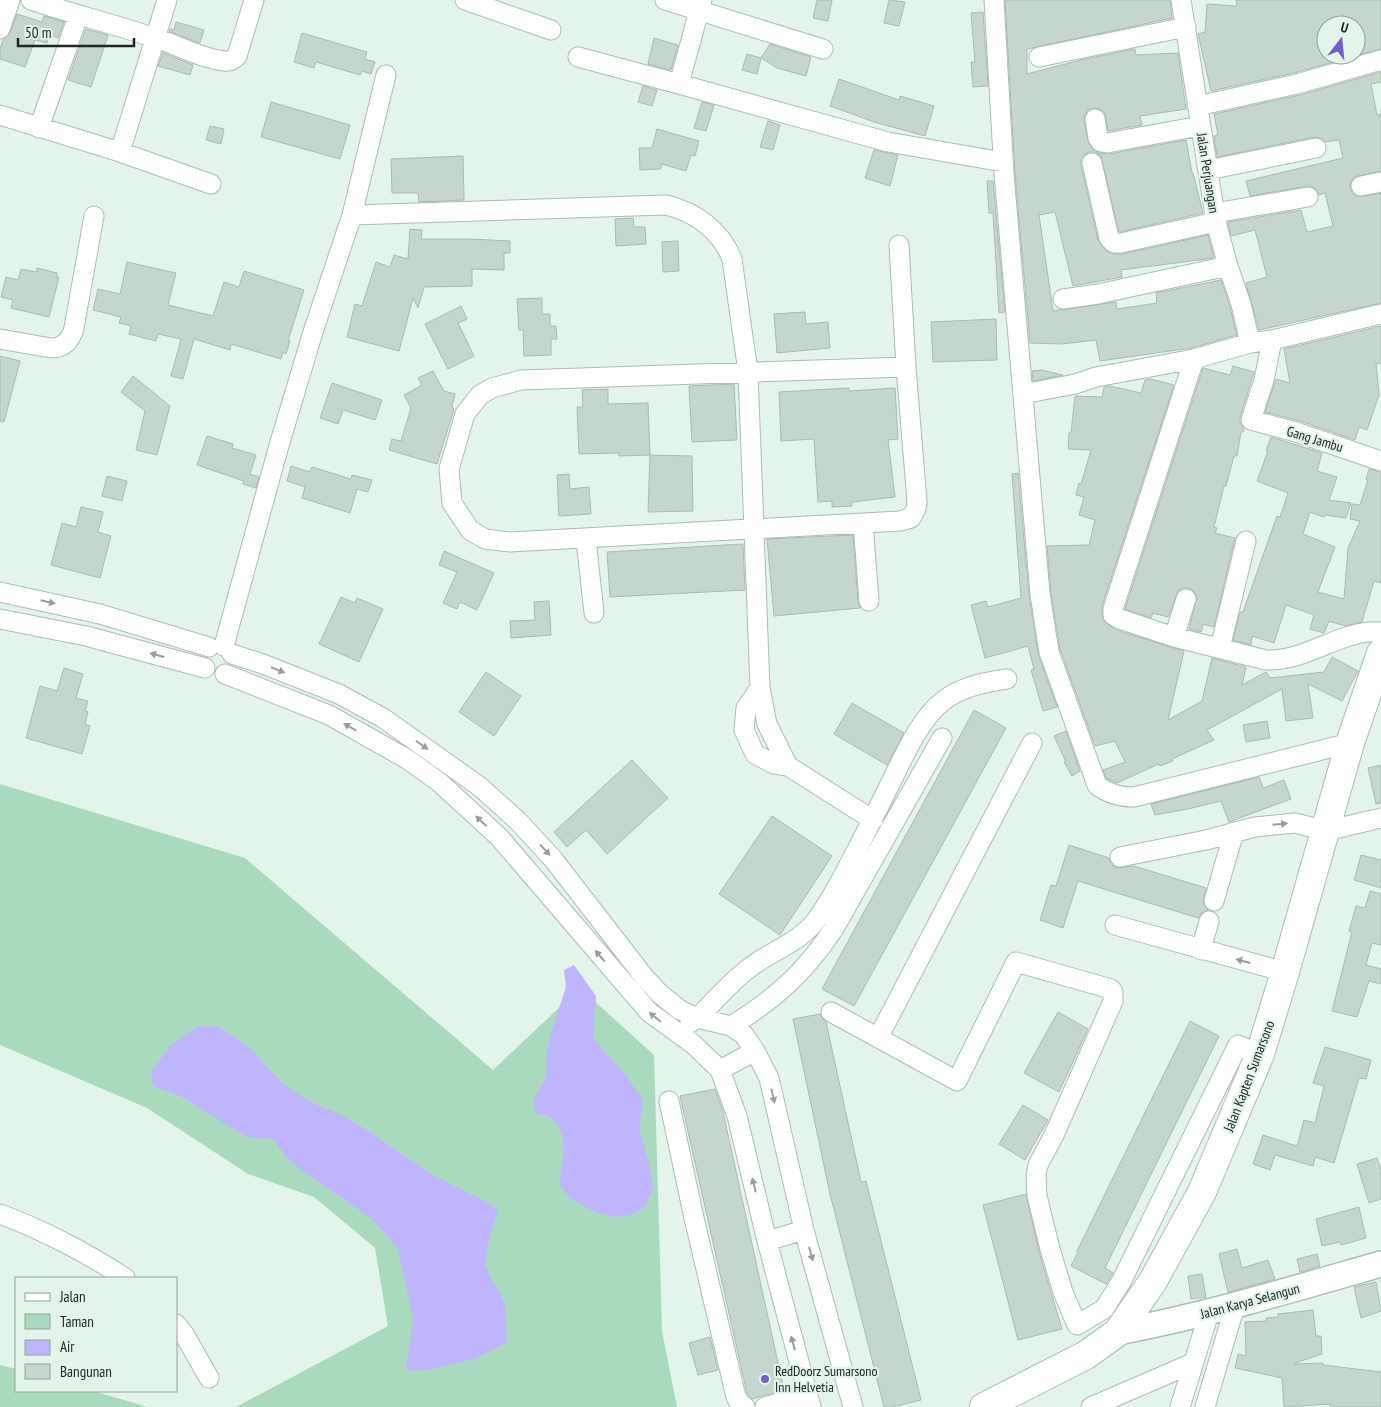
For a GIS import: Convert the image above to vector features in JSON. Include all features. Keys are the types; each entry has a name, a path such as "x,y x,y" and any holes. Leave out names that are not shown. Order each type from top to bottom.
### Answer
{"highway":[{"name":"Jalan Kapten Sumarsono","path":"984,1407 1086,1355 1118,1332 1153,1281 1202,1192 1260,1054 1286,972 1350,743 1381,653"}],"main road":[{"name":"Jalan Karya Selangun","path":"1118,1332 1209,1313 1381,1264"}],"street":[{"path":"0,29 10,0"},
{"path":"30,0 155,38 225,62 237,56 254,0"},
{"path":"120,152 167,0"},
{"path":"465,0 551,30"},
{"path":"665,0 700,5 823,49"},
{"path":"994,0 1003,162 1040,594 1049,652 1097,785 1104,791 1114,795 1134,797 1350,743"},
{"name":"Jalan Perjuangan","path":"1181,0 1215,217 1228,266 1241,304 1250,344"},
{"path":"679,84 700,5"},
{"path":"39,128 78,16"},
{"path":"1039,57 1186,27"},
{"path":"578,57 888,142 1003,162"},
{"path":"1197,106 1297,84 1381,60"},
{"path":"222,649 313,332 352,215 386,75"},
{"path":"0,115 120,152 211,184"},
{"path":"1095,119 1098,138 1101,142 1107,143 1200,126"},
{"path":"1208,170 1316,148"},
{"path":"1092,164 1109,238 1114,243 1121,243 1215,217 1308,197"},
{"path":"1361,186 1381,182"},
{"path":"352,215 666,205 679,208 691,214 716,232 728,247 732,259 748,372 760,688 746,708 744,730 755,754 774,764 788,766 873,820"},
{"path":"0,339 51,348 58,348 69,341 74,328 94,216"},
{"path":"899,245 906,367 917,502 916,509 911,518 863,523 510,542 485,539 470,530 452,503 449,469 465,414 480,394 492,388 521,380 906,367"},
{"path":"1063,299 1098,294 1228,266"},
{"path":"1023,394 1075,384 1096,377 1194,359 1381,314"},
{"name":"Gang Jambu","path":"1272,340 1264,380 1251,418 1252,422 1296,432 1381,461"},
{"path":"1194,359 1112,611 1113,615 1174,637 1273,660 1289,657 1359,633 1381,632"},
{"path":"863,523 869,601"},
{"path":"586,539 594,612"},
{"path":"1220,648 1246,541"},
{"path":"0,592 100,614 222,649 339,694 383,718 479,786 517,820 553,859 645,978 660,994 680,1010 698,1018 731,1026 744,1035 769,1078 804,1230 853,1407"},
{"path":"1174,637 1186,599"},
{"path":"0,619 86,636 204,668 213,675 225,674 329,715 406,760 439,782 499,837 649,1012 707,1056 720,1070 738,1116 766,1241 809,1401 765,1407"},
{"path":"204,668 203,657 222,649"},
{"path":"222,649 234,660 232,666 225,674"},
{"path":"677,1032 698,1018 738,976 753,964 799,938 812,924 837,888 873,820 908,747 920,728 942,701 961,690 984,682 1007,678"},
{"path":"731,1026 770,1001 792,982 816,955 834,930 942,738"},
{"path":"878,1038 1032,744"},
{"path":"1120,857 1279,824 1295,823 1326,831 1381,818"},
{"path":"1214,901 1234,832"},
{"path":"1201,950 1209,921"},
{"path":"1116,925 1286,972"},
{"path":"831,1012 957,1081 1016,962 1110,989 1113,992 1113,1001 1054,1135 1038,1165 1036,1175 1037,1196 1050,1249 1063,1292 1077,1325 1104,1310 1121,1282 1238,1045 1260,1054"},
{"path":"720,1070 755,1051"},
{"path":"668,1101 736,1398 738,1402 746,1407"},
{"path":"0,1214 60,1241 109,1267 124,1277"},
{"path":"766,1241 804,1230"},
{"path":"1205,1407 1235,1306"},
{"path":"1180,1407 1209,1313"},
{"path":"178,1326 208,1378"},
{"path":"1091,1407 1193,1364"}],"green space":[{"path":"0,784 245,858 493,1070 580,988 654,1055 662,1331 677,1407 236,1407 388,1326 375,1248 314,1197 248,1174 147,1108 0,1045"},
{"path":"0,1365 15,1369 15,1392 96,1392 148,1407 0,1407"}],"water":[{"path":"574,965 596,996 593,1039 625,1074 643,1100 639,1129 650,1166 653,1187 646,1206 631,1215 613,1217 591,1210 569,1198 559,1182 564,1148 561,1131 551,1118 536,1113 533,1101 546,1077 550,1036 566,987 564,970"},
{"path":"199,1026 218,1026 249,1047 284,1085 315,1104 340,1114 364,1128 436,1177 487,1202 498,1210 489,1239 485,1266 505,1303 507,1342 477,1358 429,1370 406,1370 413,1319 398,1248 371,1218 288,1159 273,1139 247,1137 180,1096 153,1086 151,1072 171,1045"}],"building":[{"path":"817,0 832,0 828,21 813,18"},
{"path":"889,0 905,2 899,26 884,23"},
{"path":"1005,0 1170,0 1172,18 1027,49 1027,74 1135,49 1136,55 1178,53 1186,109 1140,116 1142,125 1108,131 1104,112 1099,109 1088,110 1084,121 1089,144 1099,153 1109,154 1186,140 1192,173 1203,213 1119,232 1101,156 1095,152 1089,152 1081,159 1081,165 1098,240 1106,251 1114,254 1123,254 1208,235 1214,258 1121,270 1122,277 1073,286 1055,212 1039,215 1053,311 1116,302 1117,309 1157,303 1156,293 1221,280 1237,335 1191,348 1100,361 1096,340 1062,344 1030,343 1015,173"},
{"path":"1236,0 1381,0 1381,49 1366,53 1366,15 1316,15 1316,65 1323,65 1211,91 1198,34 1205,32 1207,4 1237,6"},
{"path":"983,12 988,86 973,87 971,62 975,62 971,13"},
{"path":"17,14 42,22 44,16 64,22 58,38 49,35 47,43 35,40 25,67 0,59 0,49 3,40 10,33"},
{"path":"176,22 204,30 200,43 169,31 170,29 174,30"},
{"path":"86,29 108,35 91,87 68,80"},
{"path":"302,33 367,52 365,59 375,62 371,74 362,71 360,75 316,62 314,68 294,62"},
{"path":"654,38 678,45 671,70 648,64"},
{"path":"770,44 811,57 806,76 777,68 761,58"},
{"path":"163,53 193,65 190,75 158,66"},
{"path":"747,54 761,58 757,74 742,70"},
{"path":"1381,72 1381,82 1371,84 1377,115 1381,114 1381,171 1354,177 1350,188 1352,193 1358,197 1381,193 1381,303 1259,330 1246,283 1267,277 1255,230 1231,236 1228,222 1301,210 1307,232 1333,226 1325,193 1319,195 1316,189 1307,186 1250,196 1246,181 1343,158 1339,140 1325,142 1320,138 1314,137 1217,157 1214,136 1218,135 1214,114 1300,95"},
{"path":"839,79 899,100 900,96 934,106 925,136 874,122 830,106"},
{"path":"643,86 657,90 652,106 638,102"},
{"path":"271,102 350,125 340,159 261,137"},
{"path":"702,102 714,105 706,131 694,128"},
{"path":"768,121 780,125 773,150 760,147"},
{"path":"210,126 224,129 221,144 206,140"},
{"path":"657,129 699,141 695,156 691,155 686,171 661,164 661,169 640,170 639,148 652,148"},
{"path":"874,150 898,155 890,186 865,178"},
{"path":"463,156 464,200 419,202 418,193 392,193 391,159"},
{"path":"987,181 993,181 1005,312 999,313 993,213 989,213"},
{"path":"633,218 634,227 645,227 646,244 616,246 615,219"},
{"path":"410,229 422,230 421,239 510,241 510,253 504,253 504,270 472,269 472,286 424,287 418,308 413,298 399,351 347,337 355,304 362,306 376,262 390,267 394,255 408,259"},
{"path":"678,241 679,271 663,272 662,242"},
{"path":"127,262 176,273 168,305 213,316 224,282 239,287 244,271 304,290 288,341 290,341 286,354 283,352 281,359 231,344 230,350 194,339 183,379 171,376 181,339 158,334 156,341 129,334 131,326 119,323 121,317 93,310 98,289 120,294"},
{"path":"37,268 57,273 56,277 59,277 49,317 11,308 13,300 1,297 6,277 18,280 21,269 37,272"},
{"path":"542,298 542,314 550,314 550,326 556,326 557,339 551,339 551,355 524,356 523,330 519,330 517,299"},
{"path":"461,306 467,319 458,323 474,356 448,369 425,324"},
{"path":"805,312 806,324 828,322 830,348 777,353 774,314"},
{"path":"996,319 997,360 933,362 931,322"},
{"path":"1381,326 1381,363 1376,364 1379,395 1367,430 1359,427 1355,440 1300,421 1265,412 1276,379 1290,383 1284,349"},
{"path":"0,356 20,361 4,422 0,421"},
{"path":"1233,366 1254,372 1240,417 1240,423 1244,429 1241,432 1237,456 1234,456 1226,486 1224,486 1214,527 1217,528 1215,533 1235,538 1214,627 1203,624 1201,632 1189,629 1197,597 1194,591 1189,588 1183,588 1178,591 1168,617 1153,613 1151,618 1125,609 1203,368 1230,375"},
{"path":"1042,370 1063,375 1033,381 1032,371"},
{"path":"433,371 444,391 455,394 452,406 454,409 437,464 389,450 392,439 401,441 411,408 404,395 422,385 418,378"},
{"path":"133,376 170,406 157,455 136,450 145,411 121,392"},
{"path":"1151,379 1174,385 1102,606 1102,615 1104,621 1116,630 1184,651 1168,720 1202,701 1212,658 1246,667 1242,685 1266,672 1270,678 1324,672 1332,657 1358,671 1342,701 1308,684 1313,718 1286,721 1282,689 1207,730 1214,740 1172,759 1173,761 1160,766 1159,764 1117,783 1106,778 1103,770 1125,762 1115,741 1095,746 1060,649 1051,593 1047,546 1089,545 1095,520 1079,515 1084,497 1076,495 1091,450 1068,449 1075,396 1102,397 1104,387 1110,386 1141,393 1145,380"},
{"path":"332,383 382,400 375,420 343,410 338,424 320,418"},
{"path":"734,384 737,440 692,442 689,386"},
{"path":"849,388 849,391 895,388 898,439 888,440 895,497 852,502 852,506 832,507 832,501 818,502 814,439 781,441 779,392"},
{"path":"608,389 608,404 648,403 650,455 619,456 619,453 579,454 577,407 583,407 582,390"},
{"path":"207,436 233,444 232,448 256,455 250,474 259,477 256,488 243,484 244,481 197,465"},
{"path":"1271,437 1322,453 1317,471 1337,477 1329,500 1351,503 1346,518 1325,515 1324,517 1310,512 1303,534 1335,547 1318,592 1344,599 1348,548 1360,521 1350,519 1352,504 1360,505 1368,480 1366,480 1369,469 1381,472 1381,583 1374,581 1362,622 1345,626 1329,621 1324,633 1310,629 1314,615 1286,605 1274,643 1252,636 1251,645 1233,640 1240,612 1243,612 1277,516 1280,517 1288,493 1257,481"},
{"path":"650,455 692,456 693,511 648,512"},
{"path":"291,466 310,472 312,467 351,479 352,475 372,480 368,492 357,489 350,513 302,498 305,487 287,481"},
{"path":"1018,473 1029,595 1038,654 1057,707 1043,711 1031,670 1034,669 1028,646 985,658 971,605 986,601 988,607 1021,598 1012,474"},
{"path":"569,474 570,489 589,487 591,514 559,516 557,475"},
{"path":"107,476 127,481 122,501 102,496"},
{"path":"81,507 103,512 98,532 111,536 100,578 51,565 62,523 76,527"},
{"path":"853,535 860,608 774,616 767,539"},
{"path":"743,544 745,590 610,597 607,552"},
{"path":"444,551 494,573 477,610 460,602 457,609 443,603 457,572 439,565"},
{"path":"341,597 355,603 357,598 383,609 359,662 319,644"},
{"path":"549,601 551,635 511,638 510,621 535,620 534,602"},
{"path":"64,668 83,674 76,698 88,701 85,711 88,712 85,724 90,726 82,754 26,738 40,686 57,691"},
{"path":"486,672 521,696 494,736 459,712"},
{"path":"852,703 904,733 887,765 834,734"},
{"path":"974,710 1006,728 854,1006 822,989"},
{"path":"1267,721 1270,738 1246,742 1243,725"},
{"path":"1066,731 1080,771 1072,776 1064,762 1066,762 1054,736"},
{"path":"632,760 668,798 607,854 586,830 567,847 554,832"},
{"path":"1381,765 1381,803 1376,804 1368,768"},
{"path":"1259,777 1263,788 1284,780 1291,799 1229,822 1221,801 1155,815 1151,804"},
{"path":"772,816 832,856 780,935 719,894"},
{"path":"1069,845 1109,858 1111,864 1117,868 1134,866 1206,888 1203,903 1208,910 1198,918 1078,881 1063,928 1040,920 1051,885 1056,886"},
{"path":"1361,855 1381,860 1381,888 1354,880"},
{"path":"1370,891 1381,894 1381,945 1372,943 1366,965 1381,969 1381,984 1369,981 1357,1017 1332,1011 1352,932 1349,931 1356,906 1365,908"},
{"path":"1058,1012 1088,1029 1059,1092 1024,1073"},
{"path":"820,1014 826,1022 861,1182 866,1181 921,1400 893,1407 884,1407 830,1194 793,1019"},
{"path":"1190,1021 1219,1036 1105,1268 1113,1273 1106,1284 1071,1266"},
{"path":"1325,1047 1371,1060 1366,1079 1359,1078 1334,1163 1315,1157 1313,1166 1275,1155 1270,1170 1253,1164 1263,1135 1297,1146 1304,1120 1315,1123 1324,1086 1313,1083"},
{"path":"715,1089 723,1112 784,1390 752,1399 747,1393 680,1096"},
{"path":"1023,1105 1048,1120 1025,1160 999,1144"},
{"path":"1377,1158 1381,1170 1381,1199 1369,1203 1357,1164"},
{"path":"1026,1194 1039,1252 1062,1329 1018,1340 983,1205"},
{"path":"1359,1207 1366,1238 1341,1245 1340,1242 1322,1246 1316,1219"},
{"path":"1237,1249 1242,1268 1268,1260 1275,1279 1228,1292 1219,1254"},
{"path":"1317,1254 1320,1266 1300,1272 1297,1259"},
{"path":"1202,1274 1206,1297 1191,1299 1188,1276"},
{"path":"1376,1282 1381,1311 1361,1318 1354,1287"},
{"path":"1313,1310 1316,1336 1321,1336 1322,1354 1295,1364 1323,1363 1323,1365 1381,1372 1381,1407 1330,1407 1330,1404 1284,1407 1282,1378 1235,1368 1238,1354 1246,1356 1245,1322 1267,1321 1266,1318 1278,1317 1278,1314"},
{"path":"710,1337 718,1370 698,1375 689,1343"}],"place":[{"name":"RedDoorz Sumarsono Inn Helvetia","path":"765,1379"}]}
